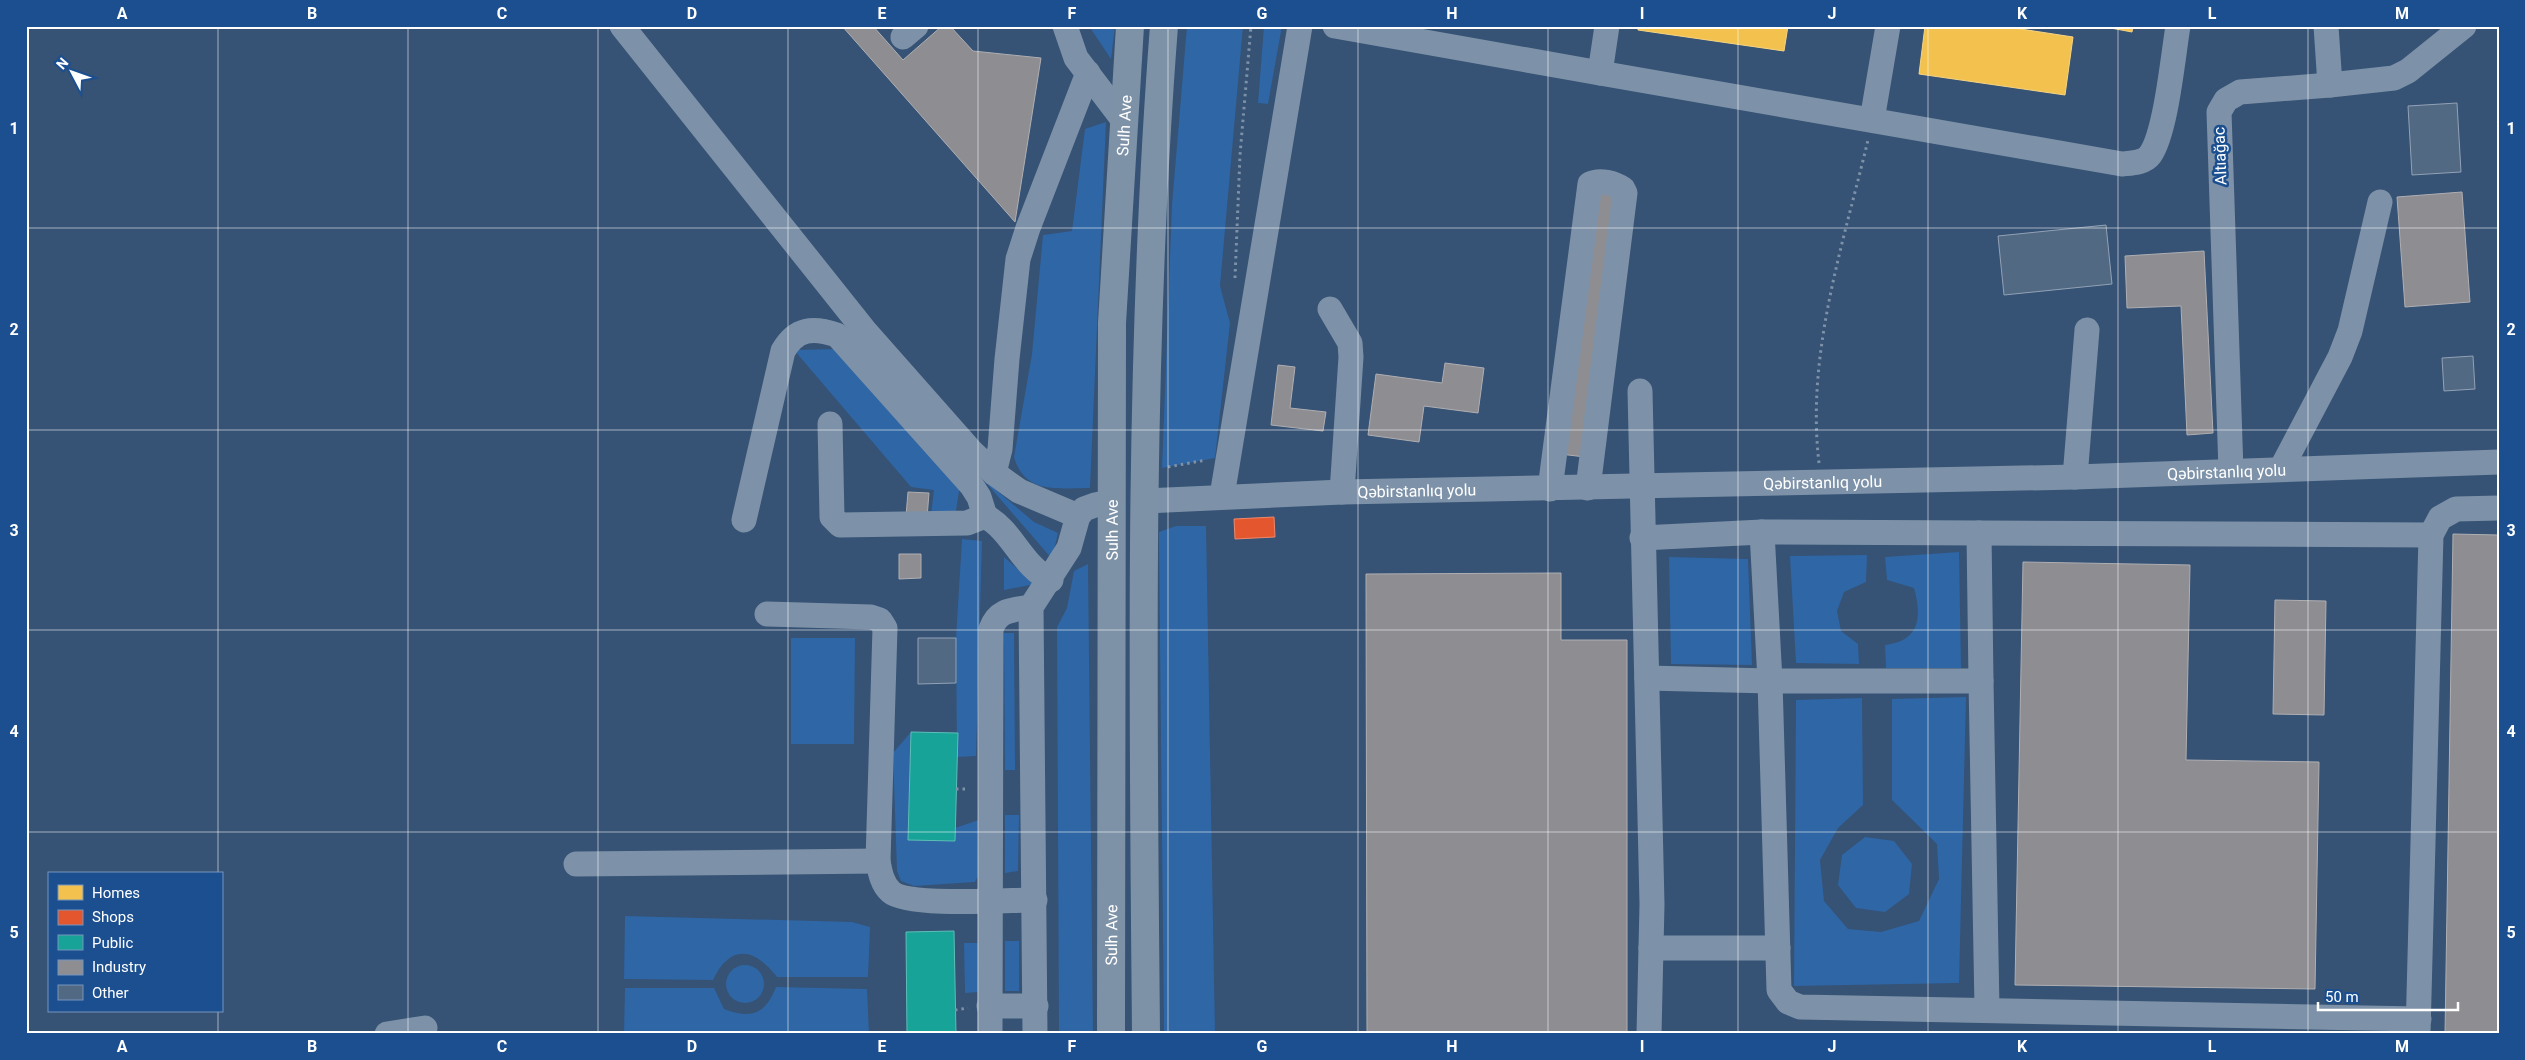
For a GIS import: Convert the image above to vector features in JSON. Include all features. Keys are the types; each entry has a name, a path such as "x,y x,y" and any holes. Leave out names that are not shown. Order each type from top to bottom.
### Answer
{"highway":[{"name":"Sulh Ave","path":"1111,1034 1110,502 1113,281 1130,26"},
{"name":"Sulh Ave","path":"1146,1034 1145,501 1148,272 1164,26"},
{"path":"1110,502 1145,501"}],"street":[{"path":"622,26 865,331 972,452 994,474 1028,496 1078,516"},
{"path":"1063,26 1076,58 1124,121"},
{"path":"1222,496 1300,26"},
{"path":"1335,26 1422,34 1600,73 2122,164 2136,163 2150,156 2160,136 2178,26"},
{"path":"1600,73 1607,26"},
{"path":"1872,120 1888,26"},
{"path":"2326,26 2330,85"},
{"name":"Altıağac","path":"2232,471 2219,112 2226,100 2240,92 2394,78 2408,71 2464,26"},
{"path":"994,474 1000,449 1007,359 1018,259 1028,228 1088,73"},
{"path":"1550,489 1590,184 1597,182 1618,186 1624,189 1625,193 1588,488"},
{"path":"2281,469 2340,357 2350,331 2380,202"},
{"path":"1330,309 1350,343 1351,357 1342,492"},
{"path":"744,520 783,351 788,342 805,330 819,329 837,335 972,486 979,497 985,516 1003,530 1033,568 1042,576 1051,580"},
{"path":"2075,477 2087,330"},
{"path":"1640,391 1651,948 1649,1034"},
{"path":"830,424 832,517 840,525 961,523 985,516"},
{"name":"Qəbirstanlıq yolu","path":"1145,501 1342,492 2075,477 2499,462"},
{"path":"1036,1034 1031,607 1051,580 1069,548 1078,516 1084,509 1110,502"},
{"path":"1762,532 1770,681 1779,990 1788,1002 1800,1007 1987,1009 2419,1027 2431,535 2440,518 2456,509 2499,508"},
{"path":"1642,538 1762,532 2431,535"},
{"path":"1979,534 1987,1009"},
{"path":"990,1034 991,629 994,620 1004,611 1031,607"},
{"path":"767,614 871,617 880,620 885,628 878,861 883,883 891,893 903,898 1035,900"},
{"path":"1647,678 1770,681 1981,681"},
{"path":"576,864 878,861"},
{"path":"1651,948 1778,948"},
{"path":"989,1006 1036,1006"},
{"path":"387,1034 425,1028"}],"path":[{"path":"1234,287 1240,155 1250,26"},
{"path":"1822,483 1816,436 1815,403 1820,347 1872,120"},
{"path":"1162,468 1215,458"}],"shaded area":[{"path":"1089,26 1115,26 1111,59"},
{"path":"1187,26 1243,26 1220,286 1230,323 1215,458 1162,468 1172,205"},
{"path":"1264,26 1282,26 1268,104 1258,103"},
{"path":"1106,122 1090,488 1044,487 1034,484 1026,478 1019,469 1014,457 1032,354 1043,235 1072,231 1085,129"},
{"path":"841,349 960,485 955,517 931,514 934,490 911,487 794,350"},
{"path":"982,478 1034,522 1058,533 1052,559"},
{"path":"1176,526 1206,526 1215,1034 1164,1034 1159,532"},
{"path":"962,539 982,541 976,756 957,757 956,638"},
{"path":"1959,552 1961,668 1886,668 1885,645 1897,643 1912,633 1918,618 1918,609 1914,588 1887,580 1885,557"},
{"path":"1867,555 1866,582 1844,592 1837,611 1841,631 1858,644 1859,664 1796,663 1790,556"},
{"path":"1004,557 1035,584 1004,590"},
{"path":"1669,557 1748,559 1752,665 1671,664"},
{"path":"1088,564 1093,1034 1059,1034 1057,627 1067,608 1074,571"},
{"path":"1004,633 1014,633 1015,770 1005,770"},
{"path":"791,638 855,638 854,744 791,744"},
{"path":"1966,697 1959,983 1794,986 1796,700 1862,698 1863,805 1838,828 1820,860 1824,901 1848,929 1881,932 1919,921 1939,879 1937,844 1892,800 1892,699"},
{"path":"911,732 908,840 955,841 955,828 979,820 979,874 975,882 914,886 901,881 897,871 893,753"},
{"path":"1005,815 1019,815 1018,871 1005,873"},
{"path":"1865,837 1894,841 1912,864 1909,894 1885,912 1856,908 1838,885 1842,855"},
{"path":"625,916 852,922 870,927 868,977 777,977 760,960 751,955 743,954 735,955 727,960 713,980 624,979"},
{"path":"1005,941 1019,941 1019,991 1005,991"},
{"path":"964,943 978,943 979,992 965,993"},
{"path":"745,965 758,971 764,984 758,997 745,1003 732,997 726,984 732,971"},
{"path":"776,987 867,989 869,1034 624,1034 625,988 714,988 724,1009 749,1014 762,1009 767,1004"}],"building: Homes":[{"path":"1638,26 1788,26 1784,51 1638,30"},
{"path":"1925,26 2001,26 2073,37 2065,95 1919,74"},
{"path":"2100,26 2133,26 2132,32"}],"building: Shops":[{"path":"1274,517 1275,537 1235,539 1234,519"}],"building: Public":[{"path":"911,732 958,733 955,841 908,840"},
{"path":"954,931 956,1034 907,1034 906,932"}],"building: Industry":[{"path":"842,26 873,26 903,60 942,26 950,26 973,51 1041,58 1015,222"},
{"path":"1596,189 1621,193 1585,457 1560,454"},
{"path":"2462,192 2470,302 2405,307 2397,197"},
{"path":"2204,251 2213,433 2187,435 2181,306 2127,308 2125,256"},
{"path":"1445,363 1484,368 1478,413 1424,406 1419,442 1368,435 1376,374 1442,383"},
{"path":"1278,365 1295,367 1290,408 1326,412 1323,431 1271,425"},
{"path":"908,492 929,493 927,518 906,516"},
{"path":"2453,534 2499,535 2499,1034 2445,1034"},
{"path":"899,554 921,554 921,578 899,579"},
{"path":"2023,562 2190,565 2186,760 2319,762 2315,989 2015,985"},
{"path":"1561,573 1561,640 1627,640 1627,1034 1367,1034 1366,574"},
{"path":"2275,600 2326,601 2324,715 2273,714"}],"building: Other":[{"path":"2457,103 2461,172 2412,175 2408,106"},
{"path":"2106,225 2112,284 2004,295 1998,236"},
{"path":"2473,356 2475,389 2444,391 2442,358"},
{"path":"918,638 956,638 956,683 918,684"}]}
